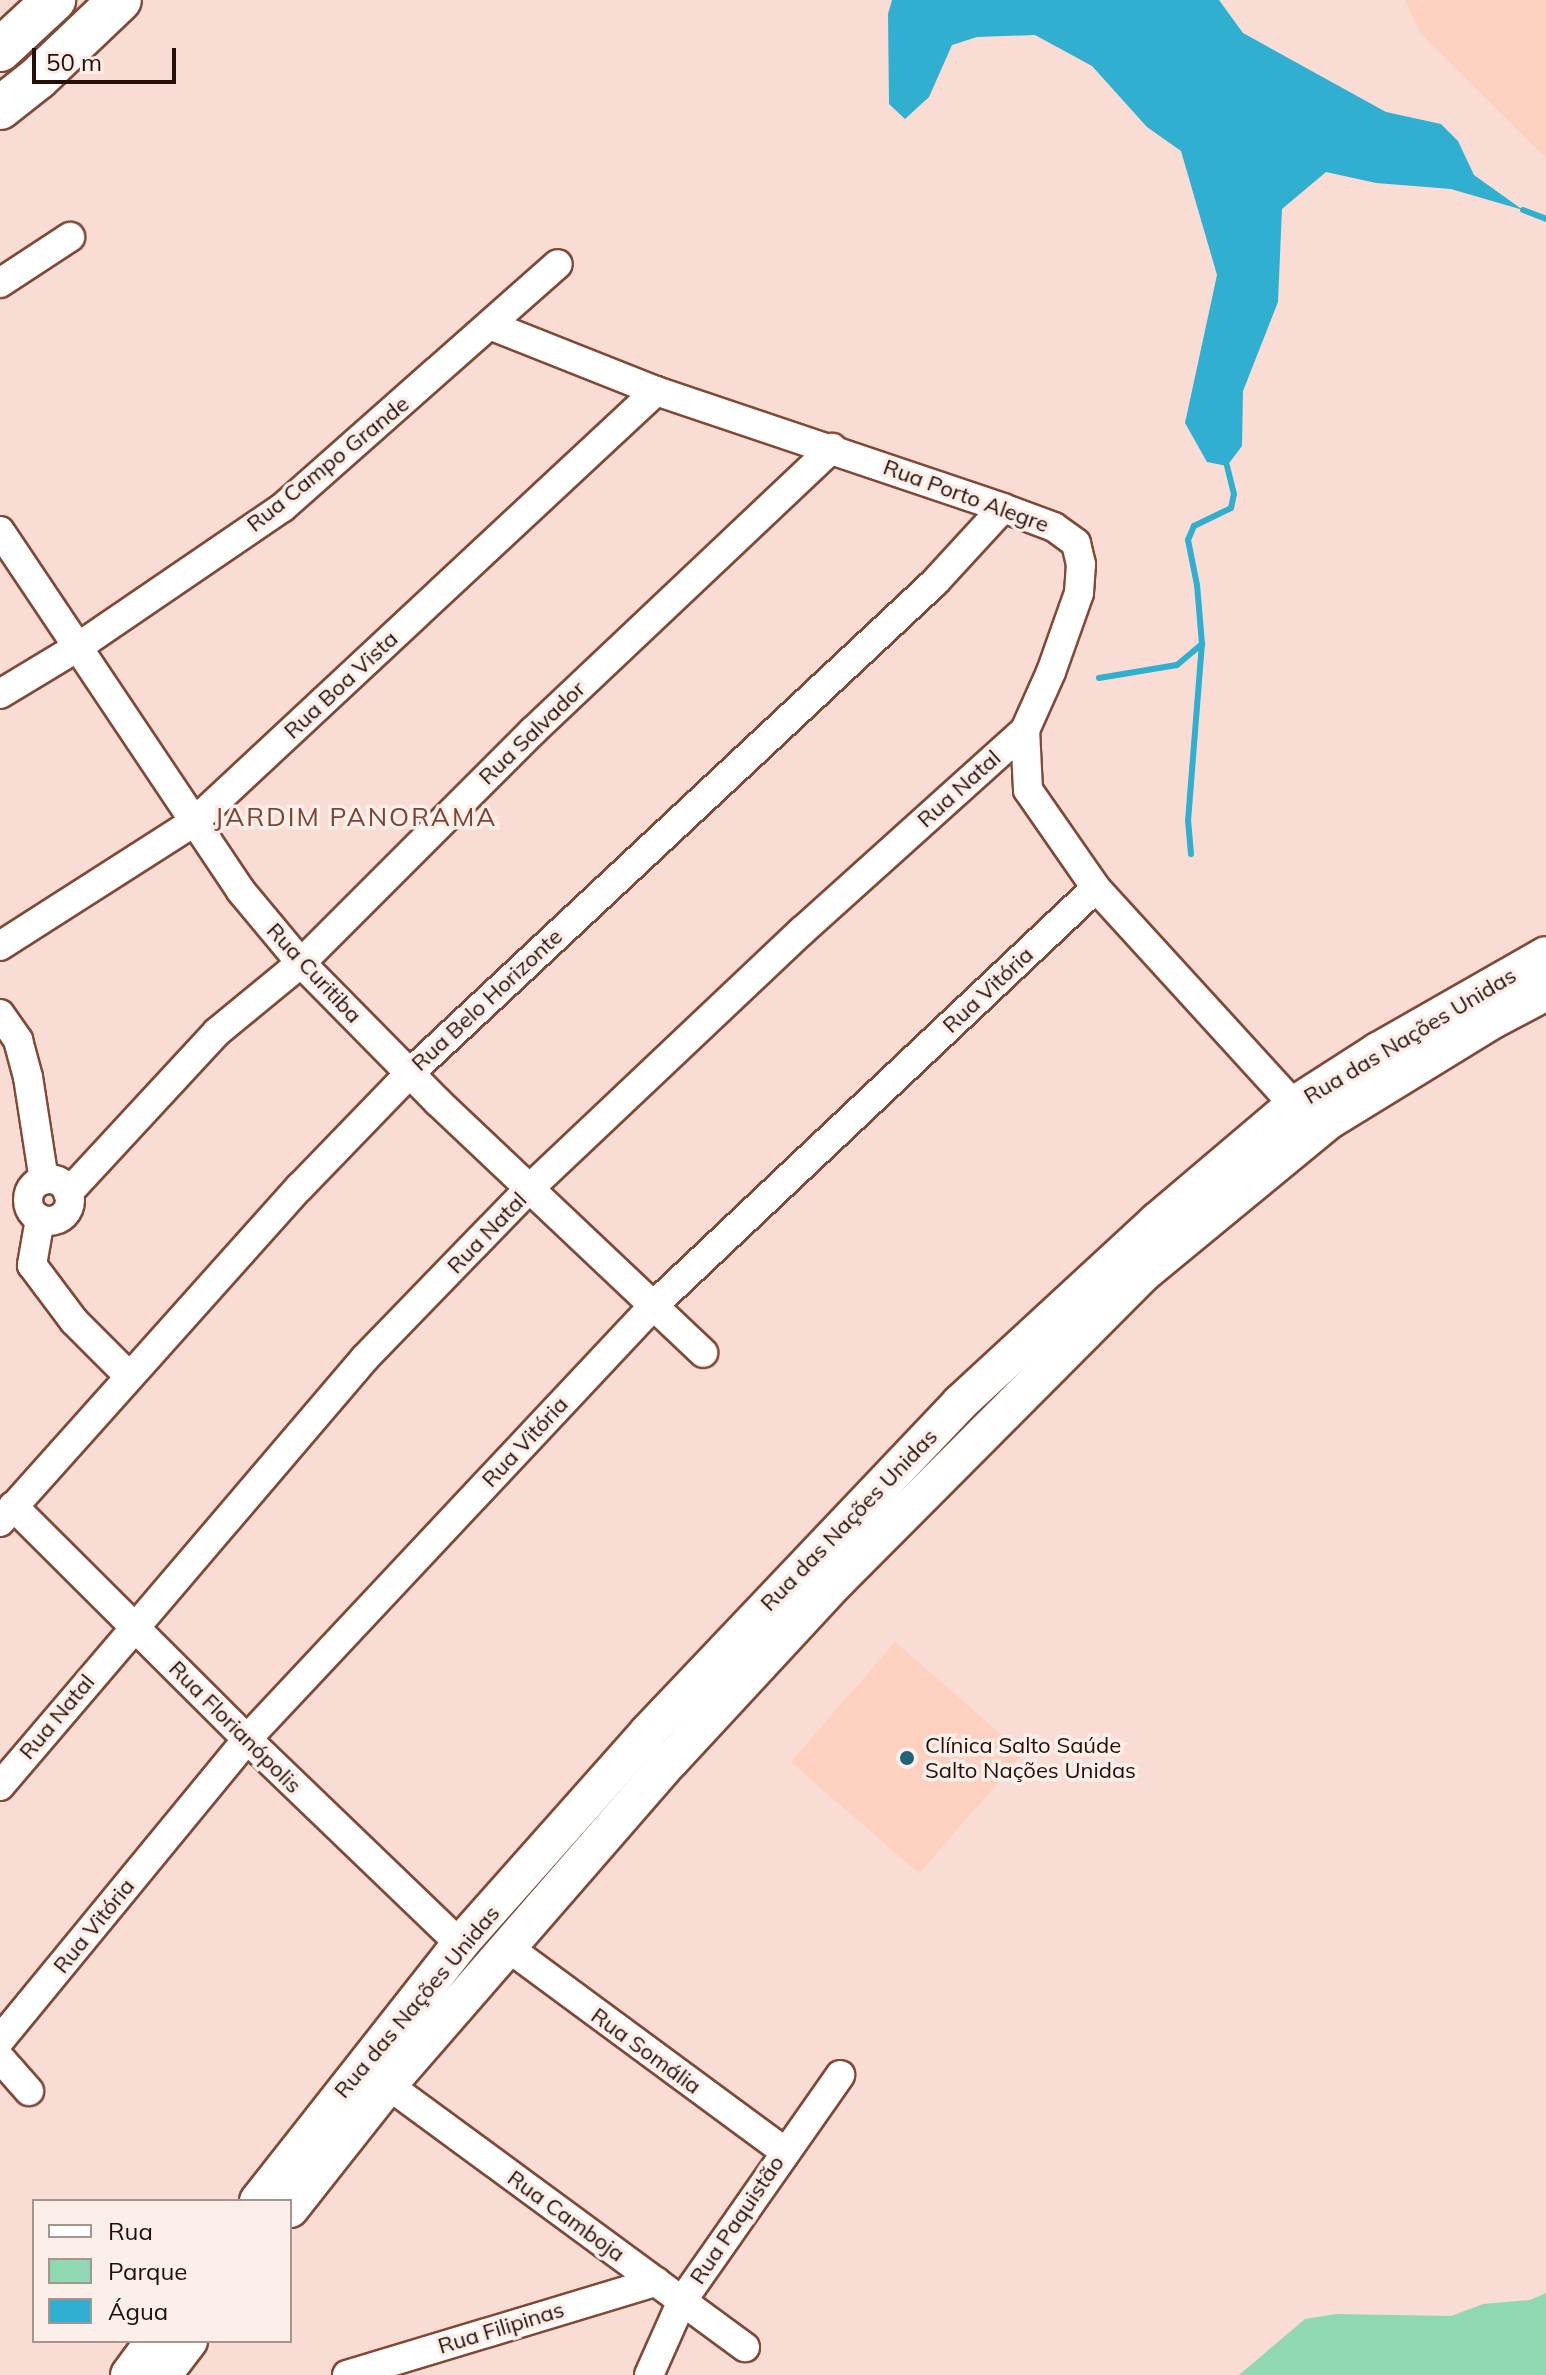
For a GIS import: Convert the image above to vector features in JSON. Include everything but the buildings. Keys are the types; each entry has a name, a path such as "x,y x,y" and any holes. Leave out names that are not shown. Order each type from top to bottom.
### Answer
{"highway":[{"path":"0,50 54,0"},
{"path":"0,108 38,78 120,0"}],"main road":[{"name":"Rua das Nações Unidas","path":"260,2199 460,1944 648,1732 960,1403 1157,1221 1294,1105 1378,1051 1546,955"},
{"name":"Rua das Nações Unidas","path":"292,2206 388,2085 510,1949 671,1760 837,1581 1144,1273 1327,1122 1493,1020 1546,992"},
{"path":"1144,1273 1185,1222 1176,1215 1157,1221"},
{"path":"648,1732 652,1746 671,1760"},
{"path":"129,2375 153,2343"},
{"path":"163,2375 187,2343"}],"street":[{"path":"0,283 70,237"},
{"name":"Rua Campo Grande","path":"0,694 78,647 282,508 492,326 558,264"},
{"name":"Rua Porto Alegre","path":"492,326 656,391 832,448 1066,533 1076,543 1081,564 1079,593 1064,638 1025,730 1028,790 1096,888 1294,1105"},
{"name":"Rua Boa Vista","path":"0,946 194,822 656,391"},
{"name":"Rua Salvador","path":"128,1375 74,1321 32,1265 40,1219 56,1220 65,1214 70,1204 56,1186 217,1032 301,963 533,731 832,448"},
{"name":"Rua Belo Horizonte","path":"7,1514 128,1375 410,1073 935,582 1003,508"},
{"name":"Rua Curitiba","path":"0,531 241,891 301,963 529,1189 703,1353"},
{"name":"Rua Natal","path":"0,1786 133,1626 365,1358 529,1189 802,931 1025,730"},
{"name":"Rua Vitória","path":"0,2040 247,1739 653,1306 1096,888"},
{"path":"0,1014 18,1040 56,1186"},
{"name":"Rua Florianópolis","path":"7,1514 133,1626 460,1944"},
{"name":"Rua Somália","path":"510,1949 784,2151"},
{"path":"0,2058 29,2091"},
{"name":"Rua Paquistão","path":"649,2375 682,2301 840,2075"},
{"name":"Rua Camboja","path":"388,2085 745,2347"},
{"name":"Rua Filipinas","path":"347,2375 656,2282"}],"shaded area":[{"path":"1405,0 1546,0 1546,158 1420,33"},
{"name":"Clínica Salto Saúde Salto Nações Unidas","path":"895,1642 1023,1754 919,1874 791,1762"}],"green space":[{"path":"1546,2293 1546,2375 1239,2375 1305,2319 1336,2314 1451,2316 1483,2304 1530,2300"}],"water":[{"path":"892,0 1219,0 1243,33 1386,112 1441,124 1458,141 1474,175 1523,210 1451,189 1376,183 1326,172 1282,209 1278,302 1243,391 1242,446 1227,466 1207,462 1185,423 1217,275 1181,151 1147,127 1092,66 1035,35 977,37 952,45 929,97 905,119 889,104 888,14"}],"waterway":[{"path":"1523,210 1546,219"},
{"path":"1191,854 1188,821 1202,644 1197,585 1188,540 1194,526 1231,508 1234,494 1227,466"},
{"path":"1099,678 1177,665 1202,644"}],"place":[{"name":"Clínica Salto Saúde Salto Nações Unidas","path":"907,1758"}],"district":[{"name":"JARDIM PANORAMA","path":"356,817"}]}
